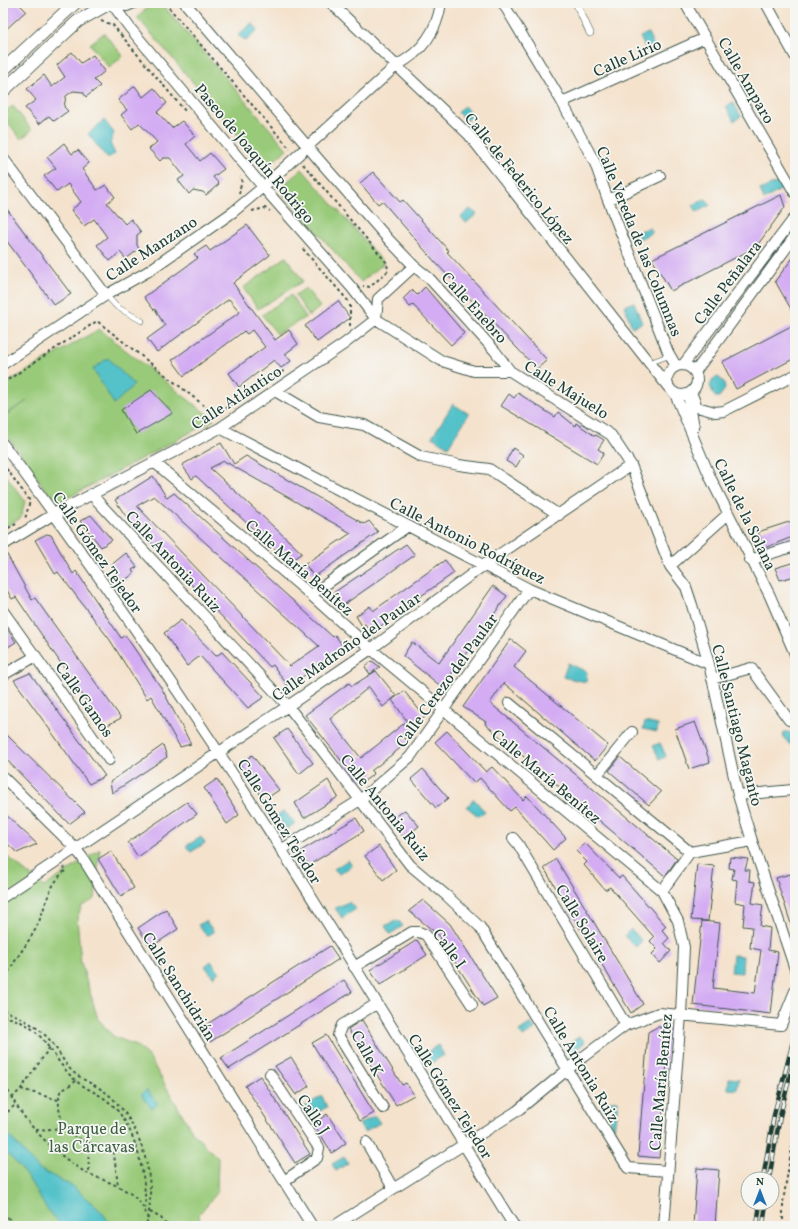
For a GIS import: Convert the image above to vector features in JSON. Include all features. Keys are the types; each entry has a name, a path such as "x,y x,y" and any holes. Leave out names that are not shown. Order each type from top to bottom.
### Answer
{"street":[{"path":"3,70 75,3"},
{"path":"3,91 78,21 111,4 126,6 134,3"},
{"path":"185,3 307,145 414,266 378,299 376,319"},
{"name":"Calle de Federico López","path":"331,3 469,135 672,391"},
{"name":"Calle Manzano","path":"3,364 106,296 147,272 233,212 263,187 307,145 397,65 412,57 433,31 438,20 441,3"},
{"name":"Calle Vereda de las Columnas","path":"504,3 562,102 595,163 608,200 668,352 679,365"},
{"path":"576,3 590,33"},
{"name":"Calle Amparo","path":"685,3 795,193"},
{"path":"766,3 795,56"},
{"name":"Paseo de Joaquín Rodrigo","path":"111,4 263,187 356,292 376,319"},
{"name":"Calle Lirio","path":"562,102 705,38"},
{"path":"3,158 106,296"},
{"path":"608,200 660,176"},
{"name":"Calle Peñalara","path":"672,391 666,379 670,370 679,365 795,217"},
{"name":"Calle Peñalara","path":"689,393 696,386 697,379 695,372 795,236"},
{"name":"Calle Enebro","path":"414,266 429,278 495,350 510,371"},
{"name":"Calle Majuelo","path":"376,319 442,361 474,372 510,371 611,435 631,465 670,566"},
{"name":"Calle Atlántico","path":"3,545 54,514 91,494 220,428 344,344 376,319"},
{"path":"679,365 690,367 695,372"},
{"path":"672,391 689,393 698,407 716,412 724,411 795,375"},
{"path":"275,390 319,417 364,426 422,457 459,465 489,469 559,515"},
{"name":"Calle de la Solana","path":"672,391 728,514 750,560 770,596 795,654"},
{"name":"Calle de la Solana","path":"689,393 700,453"},
{"name":"Calle Antonio Rodríguez","path":"220,428 529,589 709,664"},
{"name":"Calle Gómez Tejedor","path":"3,444 54,514 219,753 354,967 514,1226"},
{"name":"Calle María Benítez","path":"154,462 311,595 371,649 662,891 678,921 684,947 681,1015 664,1226"},
{"name":"Calle Madroño del Paular","path":"3,896 288,706 371,649 484,565 631,465"},
{"name":"Calle Antonia Ruiz","path":"91,494 288,706 410,865 447,896 480,927 628,1168 668,1171"},
{"path":"670,566 728,514"},
{"path":"311,595 408,526"},
{"path":"750,560 795,546"},
{"name":"Calle Santiago Maganto","path":"670,566 686,587 709,664 738,795 795,969"},
{"name":"Calle Cerezo del Paular","path":"281,850 360,800 410,757 529,589"},
{"name":"Calle Gamos","path":"3,611 109,760"},
{"name":"Calle Gamos","path":"3,675 36,656"},
{"path":"712,679 751,668 789,720"},
{"path":"509,703 690,852"},
{"path":"597,775 632,732"},
{"name":"Calle Sanchidrián","path":"3,777 75,848 312,1226"},
{"path":"738,795 793,790"},
{"name":"Calle Solaire","path":"513,838 626,1025"},
{"path":"662,891 690,852 752,841"},
{"name":"Calle I","path":"354,967 412,932 418,932 426,935 472,1005"},
{"path":"334,1226 517,1111 626,1025 659,1013 781,1025 795,990"},
{"name":"Calle K","path":"376,1004 342,1025 338,1035 383,1108"},
{"name":"Calle J","path":"270,1074 319,1148 317,1158 284,1181"},
{"path":"366,1142 393,1188"}],"lane":[{"path":"106,296 117,307 142,321"},
{"path":"649,363 665,357 668,352"}],"path":[{"path":"165,3 387,263 388,271 370,287 362,286 350,298 350,326 346,329"},
{"path":"99,21 113,25 121,35 130,28"},
{"path":"235,198 239,194 242,179 237,173"},
{"path":"249,211 265,208 271,212"},
{"path":"299,244 338,292 355,308"},
{"path":"3,383 97,321 216,415 286,370"},
{"path":"350,330 356,326"},
{"path":"3,464 30,501 26,519 3,531"},
{"path":"3,983 39,922 53,882 66,870 58,860"},
{"path":"3,1010 37,1028 50,1040 71,1070 109,1096 124,1113 133,1128 146,1169 150,1195 150,1212 146,1226"},
{"path":"3,1016 15,1019 27,1026 44,1040 66,1071 76,1081 112,1104 126,1124 140,1158 144,1176 145,1211 148,1220"},
{"path":"12,1098 21,1089 50,1047"},
{"path":"3,1080 16,1105 36,1130 59,1153 89,1174 130,1191 145,1211"},
{"path":"76,1081 60,1092 58,1100 59,1110 66,1128 76,1138 88,1144 113,1146 118,1186"},
{"path":"21,1089 58,1100"},
{"path":"3,1116 16,1105"},
{"path":"783,1226 783,1202 795,1127"},
{"path":"36,1130 66,1128"},
{"path":"88,1144 89,1174"},
{"path":"150,1212 161,1218 167,1226"},
{"path":"3,1213 17,1226"},
{"path":"3,1217 11,1226"}],"green space":[{"path":"153,3 161,3 287,149 266,168 137,17"},
{"path":"104,33 123,56 109,68 90,44"},
{"path":"13,106 32,130 21,139 3,116 3,113"},
{"path":"302,169 384,263 361,282 279,189"},
{"path":"286,257 303,281 258,309 243,288"},
{"path":"306,288 320,307 309,316 295,295"},
{"path":"291,295 306,317 277,334 262,315"},
{"path":"99,329 214,420 56,504 3,430 3,417 27,401 3,416 3,385"},
{"path":"7,477 25,501 21,518 3,528 3,479"},
{"name":"Parque de las Cárcavas","path":"100,849 95,899 82,906 77,918 81,963 98,1019 113,1036 137,1046 149,1057 193,1133 218,1158 217,1193 199,1214 201,1226 3,1226 3,853 44,887"}],"water":[{"path":"252,23 258,30 246,41 238,35"},
{"path":"648,33 655,48 647,52 640,37"},
{"path":"733,102 741,116 734,121 726,107"},
{"path":"464,106 473,115 466,121 458,113"},
{"path":"104,120 114,133 110,143 115,154 107,158 88,134"},
{"path":"778,182 782,189 764,200 760,190"},
{"path":"706,199 710,205 697,212 693,205"},
{"path":"470,209 477,214 466,223 461,217"},
{"path":"650,228 653,232 639,239 635,232"},
{"path":"634,302 642,323 632,327 624,306"},
{"path":"108,358 134,385 114,404 93,369"},
{"path":"718,377 724,382 725,389 719,397 715,397 710,386 713,379"},
{"path":"453,404 469,414 448,447 432,437"},
{"path":"568,663 587,672 586,682 563,677"},
{"path":"645,722 658,725 657,732 643,729"},
{"path":"784,732 789,732 795,737 795,742 793,745 789,744 783,736"},
{"path":"660,743 666,756 660,760 653,746"},
{"path":"474,799 485,812 478,816 467,807"},
{"path":"284,811 295,823 287,829 276,816"},
{"path":"201,837 205,843 191,852 186,846"},
{"path":"348,860 352,866 339,874 334,869"},
{"path":"349,902 356,909 342,918 335,908"},
{"path":"398,920 403,926 390,934 385,926"},
{"path":"206,921 214,932 207,936 198,925"},
{"path":"631,929 642,941 636,947 624,936"},
{"path":"733,955 743,956 742,973 731,972"},
{"path":"211,961 219,972 213,977 205,966"},
{"path":"531,1023 535,1029 523,1037 519,1031"},
{"path":"580,1036 585,1042 572,1053 567,1045"},
{"path":"438,1045 444,1055 430,1064 424,1054"},
{"path":"729,1078 739,1079 737,1090 728,1089"},
{"path":"147,1090 158,1104 151,1108 141,1094"},
{"path":"322,1096 327,1107 311,1116 304,1107"},
{"path":"610,1101 618,1101 614,1130 604,1104"},
{"path":"375,1116 380,1123 364,1132 359,1124"},
{"path":"3,1129 39,1169 72,1186 102,1212 111,1226 63,1226 56,1220 46,1208 22,1170 3,1149"},
{"path":"344,1157 348,1163 336,1171 332,1164"}],"building":[{"path":"3,3 18,3 26,11 3,32"},
{"path":"72,52 81,63 93,55 105,71 94,80 100,86 86,97 83,92 73,91 66,96 64,107 68,111 54,121 49,116 39,124 25,108 36,100 27,89 44,75 52,87 65,77 57,65"},
{"path":"135,86 143,97 154,88 167,103 157,112 172,128 182,121 195,136 186,144 200,161 210,153 224,169 213,177 219,184 206,195 203,192 193,190 189,194 178,180 184,176 170,158 163,158 160,161 149,149 157,142 139,123 132,129 121,115 127,110 118,100"},
{"path":"64,143 72,154 78,150 89,163 82,169 97,190 106,185 115,197 107,203 125,224 131,219 141,232 137,235 137,245 139,249 126,259 120,252 110,261 97,245 107,237 94,219 84,226 71,210 81,202 68,184 57,192 44,176 56,168 47,157"},
{"path":"373,172 400,202 403,200 449,251 447,252 547,360 537,369 435,262 382,201 378,204 360,183"},
{"path":"781,195 785,207 756,247 671,291 652,259"},
{"path":"3,204 71,294 54,305 3,236"},
{"path":"247,225 270,255 233,283 275,340 289,330 298,344 285,354 291,361 281,368 274,360 239,387 229,373 265,347 252,330 247,334 244,331 184,376 172,360 240,312 229,299 157,352 147,339 165,326 155,309 154,310 144,297 198,258 194,254 206,246 210,251"},
{"path":"795,255 795,316 775,281"},
{"path":"425,287 464,333 451,345 413,305 410,307 403,299 412,290 417,295"},
{"path":"338,301 350,318 317,342 305,326"},
{"path":"795,324 795,358 736,389 722,362"},
{"path":"151,390 173,413 136,434 121,410"},
{"path":"518,393 555,417 558,412 575,426 576,423 595,436 596,435 604,440 598,449 604,453 597,464 501,406 509,394 514,398"},
{"path":"221,443 234,464 246,456 364,524 369,521 378,532 314,577 305,564 351,533 224,461 210,468 302,553 289,562 196,476 192,479 182,465"},
{"path":"513,448 523,455 516,467 506,461"},
{"path":"153,476 167,498 174,493 333,637 335,635 345,649 288,686 273,665 270,667 125,515 115,500","holes":["154,496 319,646 290,666 137,506"]},
{"path":"91,515 112,540 101,547 80,521"},
{"path":"795,520 795,536 764,548 758,532"},
{"path":"47,534 51,535 73,574 76,571 121,638 125,635 162,689 191,744 180,747 151,696 147,699 110,640 58,572 55,574 35,540"},
{"path":"406,544 415,555 342,606 333,593"},
{"path":"3,551 5,551 32,600 35,598 121,718 104,727 16,597 12,599 3,583"},
{"path":"126,553 137,567 132,570 134,573 123,582 110,566"},
{"path":"445,560 454,573 385,621 386,622 372,633 365,624 362,626 356,616 370,606 373,611"},
{"path":"795,562 795,576 780,580 775,568"},
{"path":"493,586 507,596 442,687 403,656 412,642 439,663"},
{"path":"181,620 216,656 222,652 264,697 248,708 200,656 187,666 164,633"},
{"path":"3,623 16,642 3,650"},
{"path":"511,639 526,651 514,667 608,745 595,761 504,683 490,703 677,859 665,876 485,724 486,722 463,707"},
{"path":"372,661 380,667 370,674 365,667"},
{"path":"376,671 396,696 383,707 369,687 330,719 361,758 407,721 392,700 404,691 425,717 402,735 408,742 371,771 374,774 360,784 305,715 349,683 352,686"},
{"path":"30,673 105,776 89,784 14,680"},
{"path":"695,722 710,762 689,769 675,729"},
{"path":"287,729 313,763 299,774 274,738"},
{"path":"3,731 85,812 69,824 3,756"},
{"path":"447,731 486,772 492,767 523,800 527,796 566,838 553,850 515,807 510,811 480,778 474,783 435,742"},
{"path":"163,745 167,757 112,793 110,782"},
{"path":"252,755 279,790 264,800 240,765"},
{"path":"620,757 661,792 649,805 609,771"},
{"path":"423,769 448,798 436,808 411,779"},
{"path":"217,779 239,815 227,824 204,788"},
{"path":"328,780 338,797 304,818 295,803"},
{"path":"187,802 197,814 138,857 128,842"},
{"path":"405,810 419,826 404,838 391,820"},
{"path":"3,812 37,844 17,853 3,839"},
{"path":"356,818 364,831 309,865 299,852"},
{"path":"585,843 619,878 622,876 666,926 662,930 669,938 664,943 671,951 660,963 652,954 657,949 650,941 654,937 610,887 605,890 584,865 587,862 576,851"},
{"path":"379,846 396,870 383,880 365,856"},
{"path":"111,851 134,888 121,896 98,859"},
{"path":"730,857 748,859 745,870 750,870 749,881 755,882 752,903 763,905 760,926 770,928 768,950 778,952 771,1014 693,1005 702,921 720,923 713,988 755,993 761,950 750,948 752,927 743,926 745,904 735,902 737,880 732,879 734,869 729,868"},
{"path":"556,859 643,1004 631,1013 544,868"},
{"path":"697,864 714,866 708,921 691,920"},
{"path":"790,874 795,890 795,930 793,930 776,878"},
{"path":"423,900 450,924 497,998 483,1006 440,939 442,938 409,911"},
{"path":"166,909 178,929 151,947 138,928"},
{"path":"417,940 427,955 380,985 370,970"},
{"path":"330,946 339,959 210,1042 201,1028"},
{"path":"344,980 352,992 229,1069 221,1058"},
{"path":"362,1020 402,1085 406,1083 414,1095 396,1105 348,1029"},
{"path":"657,1027 670,1028 659,1158 638,1156 648,1032"},
{"path":"326,1035 374,1113 360,1121 312,1043"},
{"path":"291,1057 309,1086 296,1095 275,1066"},
{"path":"260,1076 310,1154 295,1163 245,1086"},
{"path":"327,1114 346,1143 332,1153 314,1124"},
{"path":"697,1168 719,1170 715,1226 693,1226"}],"railway":[{"path":"764,1171 774,1115 795,1034"},
{"path":"770,1171 780,1116 795,1055"},
{"path":"757,1226 759,1211"},
{"path":"763,1226 765,1211"}]}
